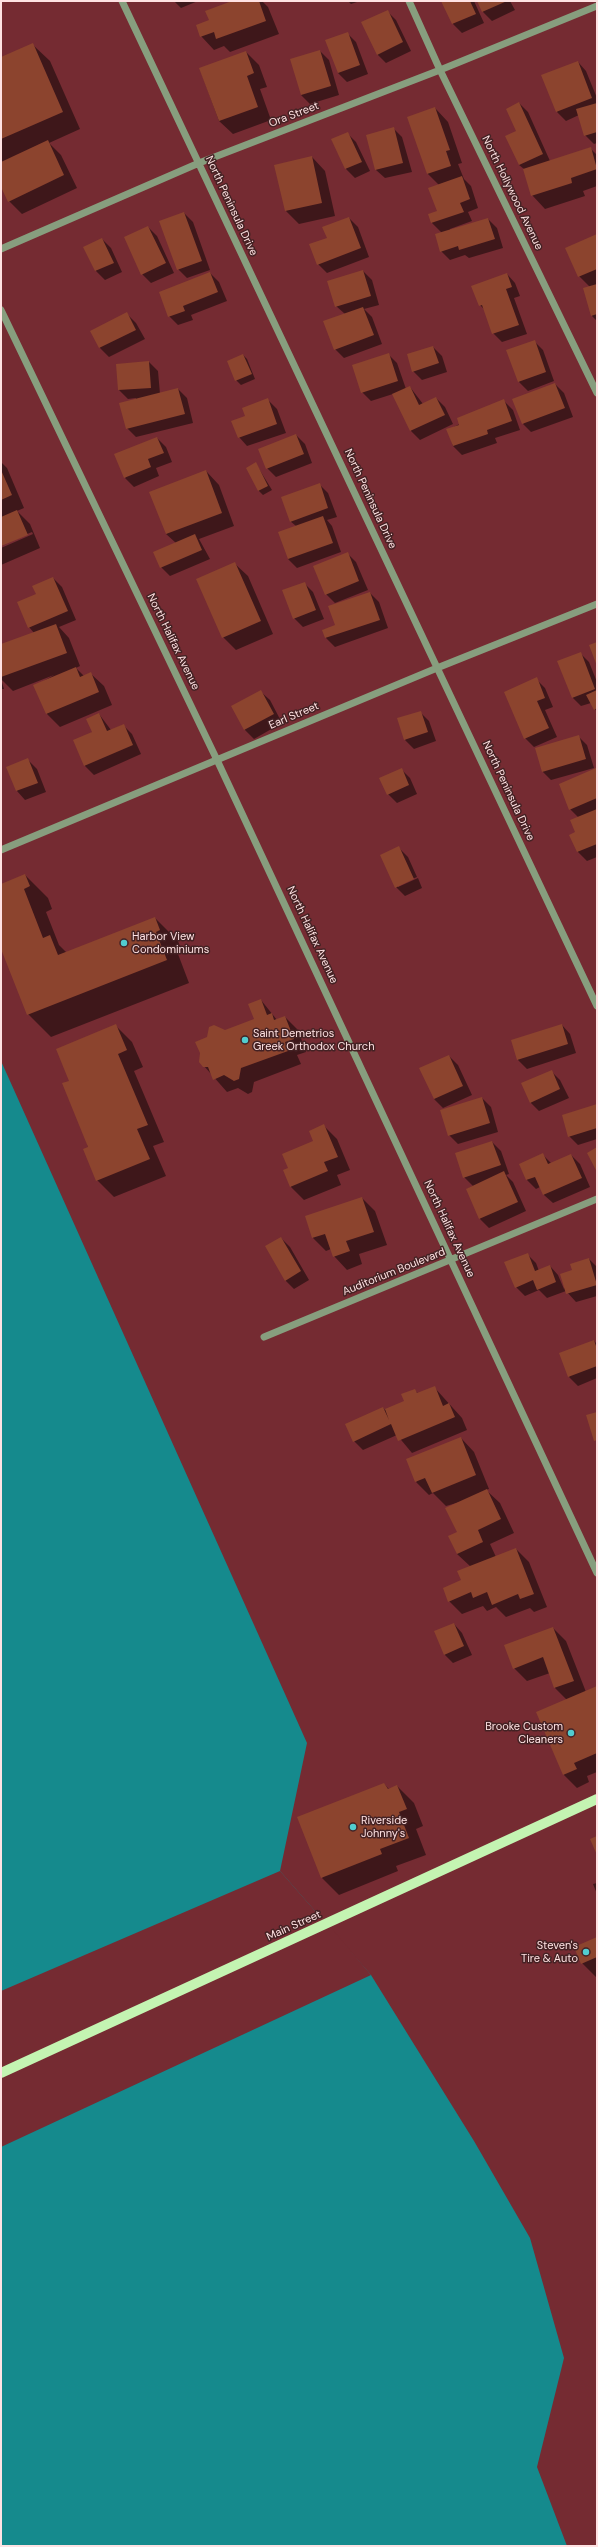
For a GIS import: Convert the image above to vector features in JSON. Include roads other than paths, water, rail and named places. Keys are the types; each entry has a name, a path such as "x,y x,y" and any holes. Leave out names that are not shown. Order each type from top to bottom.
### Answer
{"main road":[{"name":"Main Street","path":"1,2073 348,1915 597,1799"}],"street":[{"name":"North Peninsula Drive","path":"122,1 597,1006"},
{"name":"North Hollywood Avenue","path":"409,1 440,70 597,393"},
{"name":"Ora Street","path":"1,250 199,163 440,70 597,6"},
{"name":"North Halifax Avenue","path":"1,310 217,760 597,1573"},
{"name":"Earl Street","path":"1,850 438,668 597,604"},
{"name":"Auditorium Boulevard","path":"264,1337 597,1199"}],"water":[{"path":"1,1061 307,1743 280,1871 371,1975 474,2141 530,2238 564,2358 537,2467 567,2546 1,2546"}],"place":[{"name":"Harbor View Condominiums","path":"124,943"},
{"name":"Saint Demetrios Greek Orthodox Church","path":"245,1040"},
{"name":"Brooke Custom Cleaners","path":"571,1733"},
{"name":"Riverside Johnny's","path":"353,1827"},
{"name":"Steven's Tire & Auto","path":"586,1952"}]}
